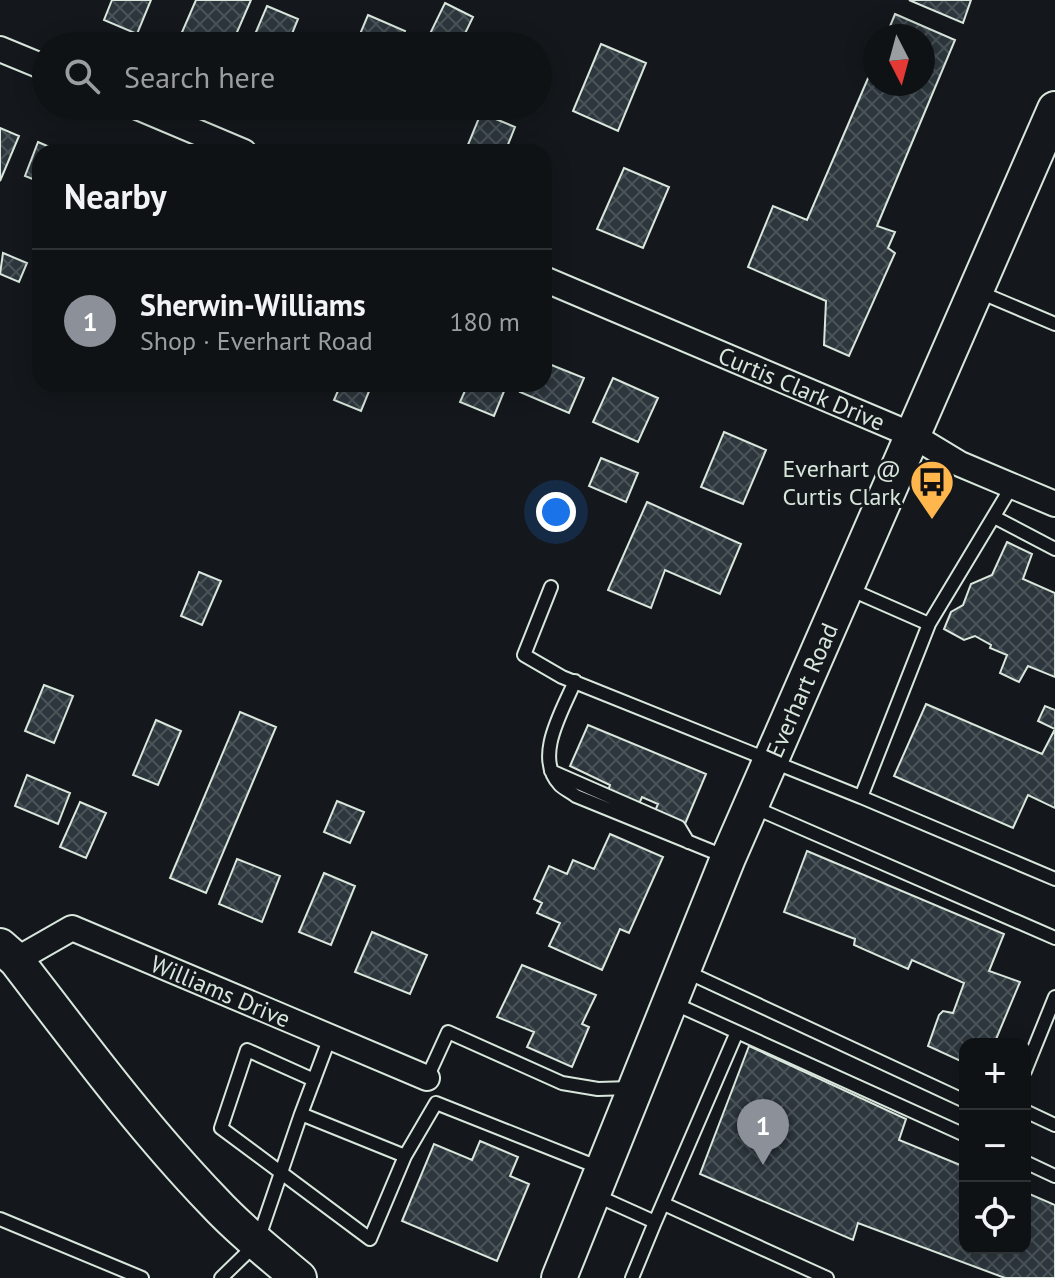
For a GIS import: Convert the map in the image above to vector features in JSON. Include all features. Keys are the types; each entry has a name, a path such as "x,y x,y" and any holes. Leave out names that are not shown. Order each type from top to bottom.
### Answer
{"main road":[{"name":"Everhart Road","path":"559,1278 728,858 1055,109"},
{"name":"Williams Drive","path":"8,953 106,1078 212,1201 299,1278"}],"street":[{"path":"0,49 32,62"},
{"path":"168,120 225,144"},
{"name":"Curtis Clark Drive","path":"552,282 912,435 960,464 1055,504"},
{"name":"Williams Drive","path":"8,953 72,928 427,1078"}],"lane":[{"path":"975,290 1055,324"},
{"path":"861,797 929,624 1012,486"},
{"path":"994,517 1055,549"},
{"path":"551,587 524,655 575,681 773,760 1055,879"},
{"path":"847,587 929,624"},
{"path":"575,681 549,746 551,771 560,785 576,796 728,858"},
{"path":"752,807 1055,938"},
{"path":"683,970 959,1098"},
{"path":"1031,1056 1055,997"},
{"path":"670,1001 959,1132"},
{"path":"427,1078 448,1032 562,1083 598,1089 635,1088"},
{"path":"632,1278 737,1032"},
{"path":"221,1278 257,1243 330,1037"},
{"path":"314,1080 247,1050 221,1128 370,1239 405,1156 436,1103 598,1182 655,1222"},
{"path":"301,1114 405,1156"},
{"path":"1031,1114 1055,1125"},
{"path":"1031,1165 1055,1176"},
{"path":"664,1204 827,1278"},
{"path":"0,1219 142,1278"}],"building":[{"path":"112,0 151,0 138,32 104,20"},
{"path":"196,0 251,0 237,32 182,32"},
{"path":"909,0 971,0 963,23"},
{"path":"445,3 473,17 466,32 431,32"},
{"path":"267,6 298,19 293,32 256,32"},
{"path":"895,14 918,24 891,24"},
{"path":"368,15 405,31 405,32 361,32"},
{"path":"935,31 955,40 935,88"},
{"path":"601,44 646,63 618,131 573,111"},
{"path":"863,90 863,96 932,96 877,226 895,232 888,248 895,253 849,356 824,345 826,301 748,267 773,206 807,220"},
{"path":"478,120 498,120 515,127 508,144 468,144"},
{"path":"0,128 19,136 0,181"},
{"path":"32,158 32,179 25,176"},
{"path":"624,168 669,187 643,248 597,229"},
{"path":"3,253 27,263 19,282 0,274"},
{"path":"552,365 584,378 569,413 520,392 552,392"},
{"path":"613,378 658,398 638,442 593,422"},
{"path":"338,392 369,392 361,411 334,400"},
{"path":"464,392 504,392 494,416 460,402"},
{"path":"724,432 766,450 743,504 701,487"},
{"path":"601,458 638,473 626,502 589,486"},
{"path":"647,502 741,544 720,594 665,570 651,608 608,590"},
{"path":"1007,542 1032,554 1023,579 1055,593 1055,677 1028,666 1019,682 1000,673 1007,655 990,648 991,645 975,636 964,640 944,629 951,612 963,605 971,584 992,575"},
{"path":"199,572 221,581 202,625 181,616"},
{"path":"44,685 73,696 54,743 25,731"},
{"path":"926,704 1042,754 1055,729 1055,808 1028,795 1013,828 894,776"},
{"path":"1045,706 1055,710 1055,729 1038,721"},
{"path":"240,712 276,727 206,893 170,878"},
{"path":"156,720 181,731 158,785 133,775"},
{"path":"588,725 706,774 685,824 655,811 658,804 642,797 639,804 608,791 610,785 570,766"},
{"path":"27,775 70,793 58,824 15,806"},
{"path":"337,801 364,812 350,843 324,832"},
{"path":"80,802 106,813 86,858 60,847"},
{"path":"610,834 663,857 629,933 620,929 602,970 549,946 560,923 537,913 542,903 534,899 549,866 567,874 573,860 594,869"},
{"path":"807,851 1004,934 989,971 1020,982 997,1038 959,1038 959,1060 928,1046 939,1015 943,1011 953,1013 964,983 912,960 908,969 854,945 855,939 784,912"},
{"path":"237,859 280,876 262,922 219,904"},
{"path":"324,873 355,886 331,945 299,932"},
{"path":"372,932 427,955 410,994 355,972"},
{"path":"522,965 596,995 582,1024 589,1027 572,1067 527,1047 534,1032 497,1017"},
{"path":"749,1046 906,1119 899,1140 959,1165 959,1254 1031,1254 1031,1195 1055,1205 1055,1278 1005,1278 858,1223 853,1240 700,1174"},
{"path":"480,1141 518,1157 510,1176 529,1184 497,1261 402,1221 434,1144 472,1160"}],"place":[{"name":"Everhart @ Curtis Clark","path":"932,521"},
{"name":"Sherwin-Williams","path":"763,1165"}]}
